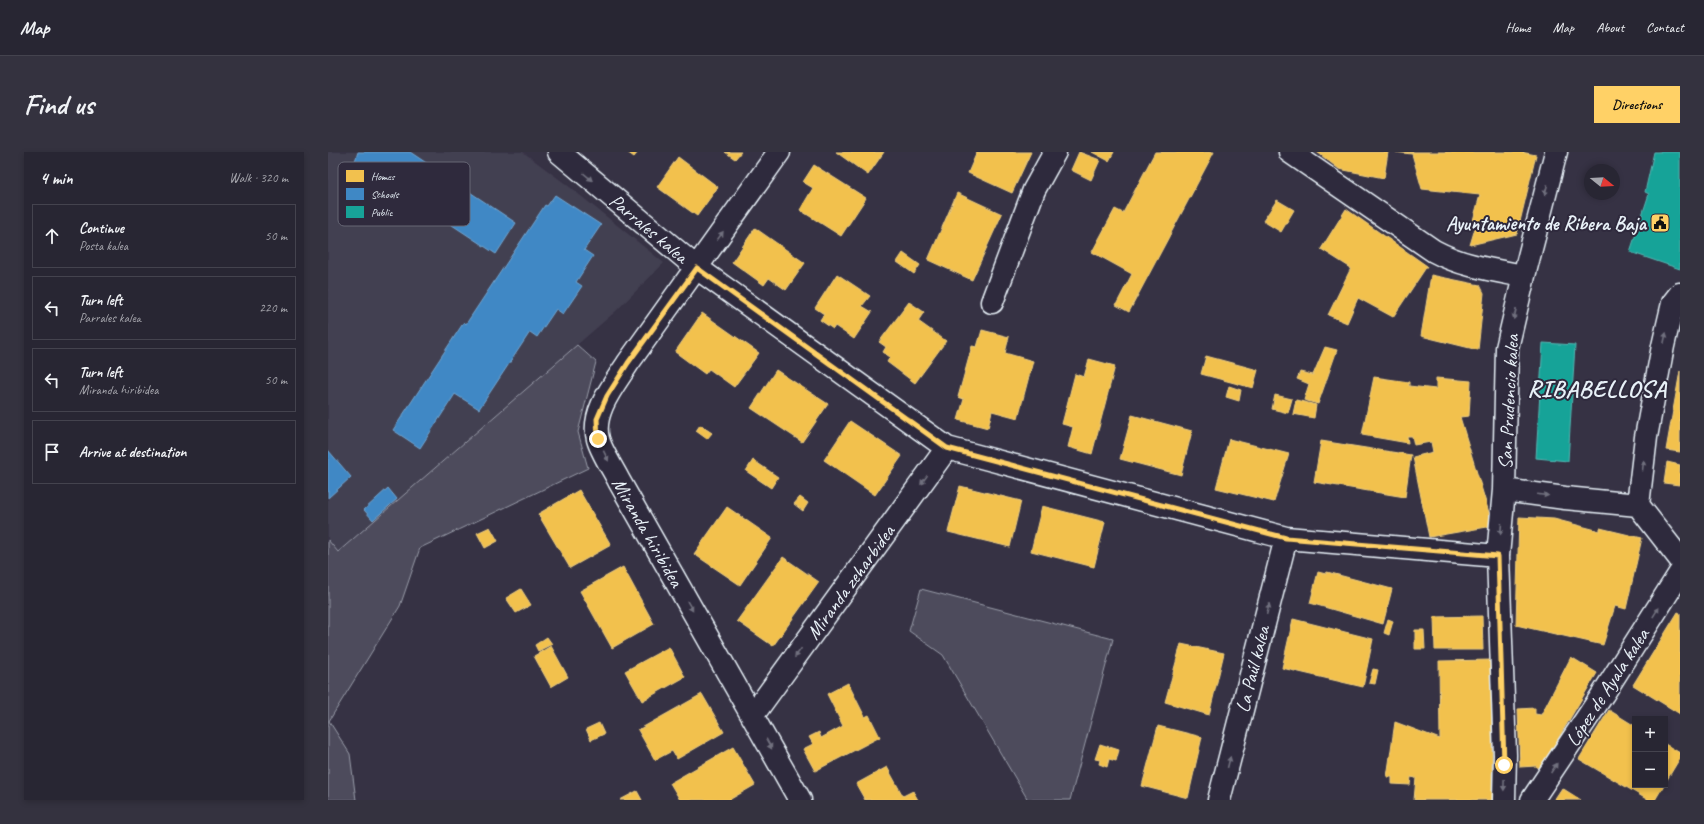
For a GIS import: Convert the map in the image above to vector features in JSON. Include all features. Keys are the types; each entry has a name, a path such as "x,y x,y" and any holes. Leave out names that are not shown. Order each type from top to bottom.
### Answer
{"street":[{"name":"Parrales kalea","path":"558,152 697,268 947,448 1286,538 1498,556"},
{"name":"Miranda hiribidea","path":"779,152 628,363 607,396 597,419 598,439 618,481 753,715 800,800"},
{"path":"992,302 1034,190 1055,152"},
{"path":"1290,152 1434,251 1451,260 1475,267 1524,276"},
{"name":"San Prudencio kalea","path":"1504,800 1505,755 1498,556 1504,490 1507,348 1556,152"},
{"path":"1680,294 1672,303 1663,346 1646,437 1638,505 1680,559"},
{"name":"Miranda zeharbidea","path":"753,715 947,448"},
{"path":"1504,490 1638,505"},
{"name":"La Paúl kalea","path":"1219,800 1286,538"},
{"name":"López de Ayala kalea","path":"1532,800 1603,694 1680,574"}],"shaded area":[{"path":"328,152 523,152 571,188 664,263 616,311 338,552 328,540"},
{"path":"577,345 596,362 578,432 588,468 420,548 400,606 329,721 350,754 356,800 328,800 328,540 338,552"},
{"path":"921,589 1113,639 1070,800 1028,800 943,655 909,631"}],"building: Homes":[{"path":"627,152 638,152 634,157"},
{"path":"725,152 741,152 735,159"},
{"path":"836,152 884,152 868,175"},
{"path":"977,152 1031,152 1012,193 968,173"},
{"path":"1079,152 1100,160 1091,180 1071,170"},
{"path":"1092,152 1114,152 1109,161"},
{"path":"1155,152 1214,152 1129,312 1116,305 1132,274 1092,252 1115,209 1123,213"},
{"path":"1317,152 1388,152 1384,178 1339,169"},
{"path":"1394,152 1521,152 1536,155 1517,234 1470,245 1476,225 1472,224 1480,195 1422,189 1412,154"},
{"path":"678,157 718,187 697,216 657,187"},
{"path":"814,165 866,198 841,236 800,210 813,188 803,182"},
{"path":"957,193 1002,214 972,280 928,260"},
{"path":"1277,200 1294,210 1281,232 1263,221"},
{"path":"1346,209 1427,266 1393,317 1358,298 1347,323 1328,315 1351,268 1321,249"},
{"path":"755,228 805,263 786,290 769,278 764,285 732,262"},
{"path":"903,253 920,265 914,274 897,262"},
{"path":"837,274 870,296 862,306 872,312 854,339 835,326 833,329 820,320 824,314 815,308"},
{"path":"1431,275 1480,285 1484,293 1478,350 1421,336"},
{"path":"909,302 924,312 918,321 946,341 915,383 887,362 890,357 883,352 886,347 879,342"},
{"path":"702,313 759,353 734,387 709,369 705,374 675,352"},
{"path":"982,330 1009,337 1005,353 1033,361 1018,418 992,411 988,428 958,420 964,399 958,397 972,346 977,347"},
{"path":"1325,347 1337,350 1318,404 1304,400 1309,384 1297,379 1300,372 1313,375"},
{"path":"1206,356 1258,370 1253,388 1201,374"},
{"path":"1089,359 1115,366 1092,454 1068,447 1073,427 1062,424 1075,374 1084,377"},
{"path":"776,370 828,404 802,442 751,408"},
{"path":"1680,371 1680,452 1666,450"},
{"path":"1374,377 1409,382 1409,386 1436,389 1436,378 1471,381 1469,416 1460,417 1493,526 1429,537 1413,457 1433,452 1431,442 1414,445 1412,436 1407,436 1408,443 1362,435"},
{"path":"1229,386 1241,390 1239,401 1226,397"},
{"path":"1275,395 1292,399 1288,413 1272,409"},
{"path":"1296,400 1316,405 1314,418 1293,414"},
{"path":"1132,415 1192,431 1181,475 1120,459"},
{"path":"850,421 902,456 875,495 824,460"},
{"path":"700,425 712,433 707,439 696,431"},
{"path":"1229,439 1289,454 1274,502 1216,488"},
{"path":"1321,441 1411,455 1405,497 1314,482"},
{"path":"753,460 778,477 771,488 746,471"},
{"path":"1667,462 1680,465 1679,485 1664,483"},
{"path":"960,486 1021,501 1010,547 948,532"},
{"path":"579,490 611,545 570,568 538,514"},
{"path":"800,497 808,503 803,511 794,504"},
{"path":"1042,506 1105,522 1094,567 1031,551"},
{"path":"727,507 772,538 740,585 694,554"},
{"path":"1519,517 1554,519 1600,531 1600,528 1642,538 1626,609 1615,606 1603,645 1516,625"},
{"path":"490,527 498,541 485,548 477,533"},
{"path":"783,557 819,582 773,646 737,621"},
{"path":"623,567 654,624 612,648 580,591"},
{"path":"1318,572 1326,574 1327,572 1392,589 1383,624 1310,603"},
{"path":"521,589 531,605 516,613 506,598"},
{"path":"1678,612 1680,613 1680,714 1633,685"},
{"path":"1482,616 1483,650 1435,650 1434,617"},
{"path":"1293,619 1373,639 1363,687 1282,668"},
{"path":"1388,619 1393,621 1389,635 1384,633"},
{"path":"1415,630 1424,630 1425,649 1415,649"},
{"path":"547,637 552,644 538,651 535,645"},
{"path":"1181,644 1224,653 1209,715 1165,702"},
{"path":"551,646 568,677 551,687 534,656"},
{"path":"669,647 685,677 642,701 625,671"},
{"path":"1571,657 1597,673 1540,769 1536,766 1520,767 1518,709 1535,708 1535,714 1541,715"},
{"path":"1492,660 1492,800 1414,800 1416,778 1411,777 1410,785 1392,784 1392,777 1387,777 1395,722 1440,739 1439,661"},
{"path":"1373,669 1378,670 1375,684 1369,683"},
{"path":"848,683 865,717 869,715 880,737 815,771 803,749 813,744 809,737 819,732 821,738 843,726 827,694"},
{"path":"702,694 724,732 677,759 672,751 655,760 638,730"},
{"path":"1609,710 1632,724 1632,788 1662,788 1655,800 1648,800 1579,759"},
{"path":"599,723 604,734 591,740 586,729"},
{"path":"1158,726 1202,737 1188,798 1142,786"},
{"path":"1100,744 1119,750 1116,761 1109,759 1107,767 1099,764 1100,760 1095,759"},
{"path":"1668,746 1680,753 1680,758 1668,778"},
{"path":"733,747 755,785 729,800 680,800 670,783"},
{"path":"887,767 903,796 913,791 918,800 865,800 856,784"},
{"path":"1562,788 1581,800 1554,800"},
{"path":"637,791 642,800 620,800"}],"building: Schools":[{"path":"358,152 410,152 425,162 357,162 355,161"},
{"path":"470,192 516,223 496,254 454,226 470,226"},
{"path":"555,195 601,225 584,250 593,256 576,282 582,286 563,314 556,309 537,337 530,332 479,409 455,394 420,448 393,430 464,322 466,324 545,205 547,206"},
{"path":"328,450 351,477 328,498"},
{"path":"388,488 397,499 373,520 364,510"}],"building: Public":[{"name":"Ayuntamiento de Ribera Baja","path":"1654,152 1680,152 1680,269 1630,252 1649,194 1645,192"},
{"path":"1543,343 1575,345 1568,461 1536,458"}],"place":[{"name":"Ayuntamiento de Ribera Baja","path":"1660,223"}],"district":[{"name":"RIBABELLOSA","path":"1597,389"}],"route":[{"path":"598,439 597,419 607,396 628,363 697,268 947,448 1286,538 1498,556 1505,755 1504,765"}]}
